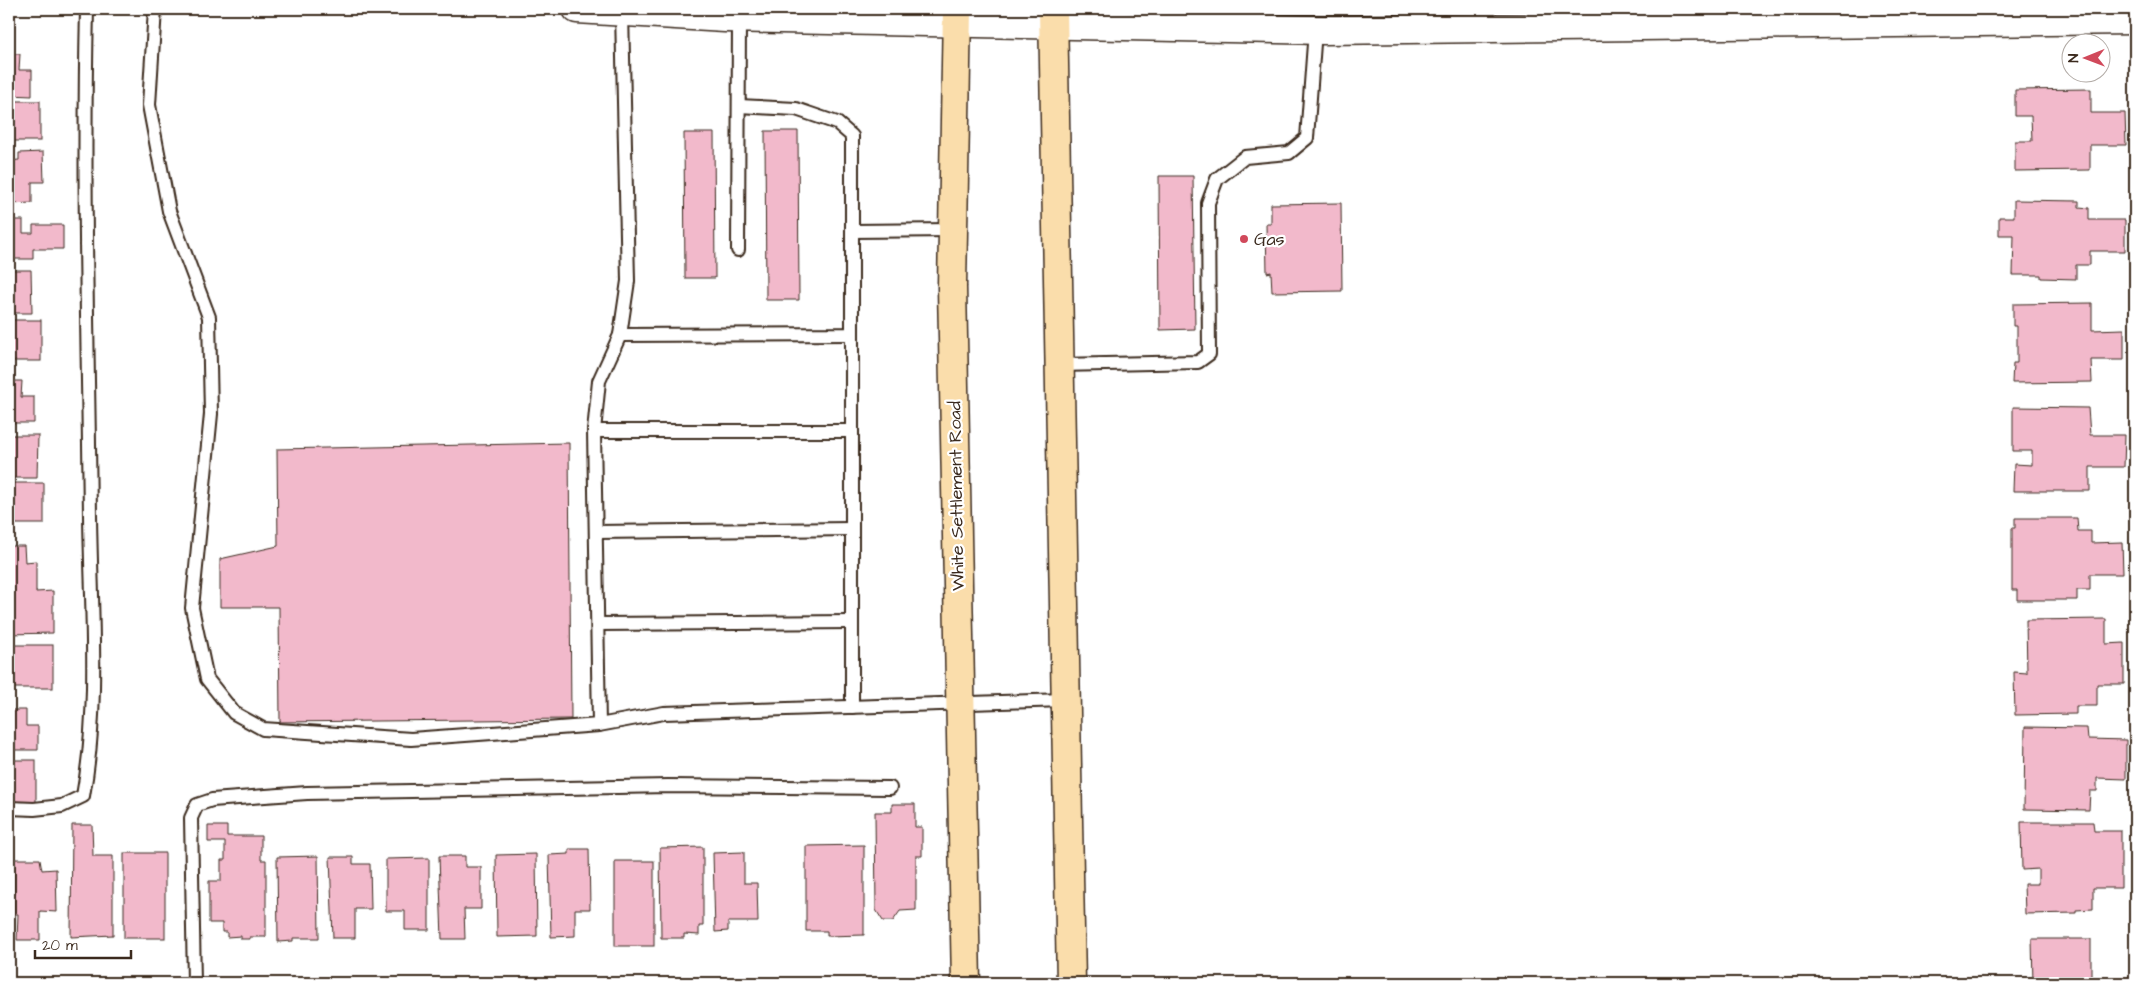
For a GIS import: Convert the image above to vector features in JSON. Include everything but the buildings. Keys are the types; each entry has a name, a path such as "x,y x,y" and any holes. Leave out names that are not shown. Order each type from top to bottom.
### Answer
{"main road":[{"path":"577,9 739,18 1053,17 1315,30 2135,20"},
{"name":"White Settlement Road","path":"957,16 952,287 966,983"},
{"path":"1053,17 1071,983"}],"lane":[{"path":"9,808 34,809 62,806 83,796 92,727 86,299 87,9"},
{"path":"155,9 149,105 169,211 210,317 211,414 192,608 207,679 234,713 263,729 411,739 599,725 664,713 1065,700"},
{"path":"599,725 594,431 599,381 620,335 628,281 622,12"},
{"path":"738,250 739,18"},
{"path":"1059,365 1198,362 1210,354 1208,203 1217,179 1245,157 1290,153 1307,138 1315,30"},
{"path":"739,106 796,109 837,123 852,136 852,707"},
{"path":"852,231 953,230"},
{"path":"620,335 852,334"},
{"path":"594,431 852,431"},
{"path":"596,532 852,530"},
{"path":"598,624 852,622"},
{"path":"194,983 191,818 196,806 212,800 307,793 668,786 890,788"}],"place":[{"name":"Gas","path":"1244,239"}]}
